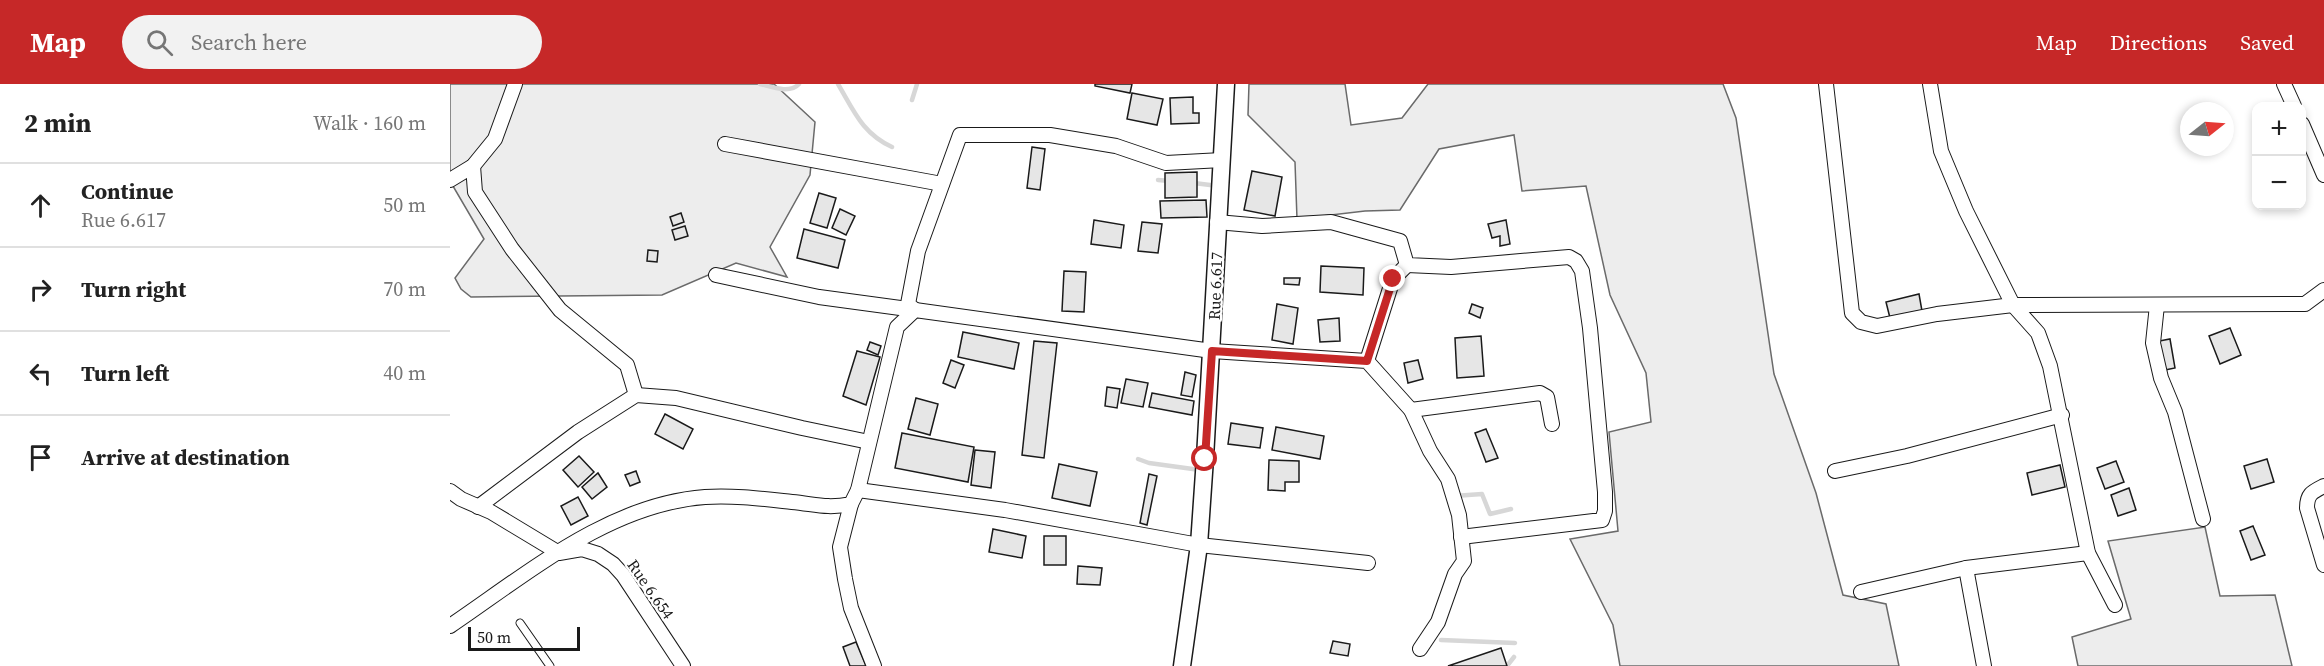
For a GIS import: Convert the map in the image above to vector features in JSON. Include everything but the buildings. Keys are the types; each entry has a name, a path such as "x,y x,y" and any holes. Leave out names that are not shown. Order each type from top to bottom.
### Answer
{"street":[{"path":"450,180 473,166 495,139 515,84"},
{"name":"Rue 6.617","path":"1182,666 1199,545 1226,84"},
{"path":"1826,84 1852,313 1861,322 1877,326 1937,314 2013,305 2305,304 2324,290"},
{"path":"1930,84 1941,151 1966,211 2013,305 2038,333 2050,366 2062,415 2088,553 2115,605"},
{"path":"2284,84 2292,102"},
{"path":"915,310 908,304 918,252 960,135 1050,135 1116,146 1166,163 1222,160"},
{"path":"2306,135 2324,175"},
{"path":"725,144 942,184"},
{"path":"473,166 475,192 512,249 561,310 627,365 636,395"},
{"path":"1217,222 1262,226 1331,222 1400,241 1407,265"},
{"path":"1367,361 1393,279 1407,265 1451,267 1569,257 1576,261 1582,271 1590,328 1605,492 1605,511 1602,520 1461,537"},
{"path":"716,275 819,297 1212,351 1367,361 1411,410 1430,451 1448,479 1459,515 1464,561 1455,573 1438,622 1420,649"},
{"path":"2157,305 2153,343 2161,378 2175,412 2203,519"},
{"path":"874,666 852,608 840,547 851,504 858,490 897,327 915,310"},
{"path":"1411,410 1540,393 1547,396 1552,424"},
{"path":"478,507 578,432 636,395 676,398 869,442"},
{"path":"1835,471 1907,456 2062,415"},
{"path":"2324,486 2311,493 2307,499 2307,508 2324,565"},
{"path":"858,490 1005,510 1199,545 1368,563"},
{"path":"450,492 491,512 559,553"},
{"path":"450,626 582,538 627,516 672,502 704,497 726,497 793,502 830,508 851,504"},
{"name":"Rue 6.654","path":"559,553 582,549 598,554 613,564 623,575 683,666"},
{"path":"1861,592 1966,568 2088,553"},
{"path":"1966,568 1984,666"}],"lane":[{"path":"520,623 550,666"}],"shaded area":[{"path":"450,84 774,84 815,122 810,175 770,247 787,277 736,263 662,295 471,297 461,289 455,278 484,239 450,181"},
{"path":"1249,84 1345,84 1351,125 1402,118 1428,84 1723,84 1736,118 1774,374 1816,493 1843,595 1886,604 1899,666 1620,666 1613,625 1570,539 1618,531 1609,432 1651,422 1646,373 1610,295 1586,186 1522,191 1514,135 1439,149 1400,210 1365,211 1297,219 1295,162 1248,115"},
{"path":"2205,527 2220,596 2275,595 2292,666 2078,666 2072,637 2131,619 2108,541"}],"waterway":[{"path":"760,84 786,89 799,84"},
{"path":"838,84 866,128 892,147"},
{"path":"912,100 917,84"},
{"path":"1158,180 1170,181"},
{"path":"1194,183 1218,186"},
{"path":"1138,459 1149,463 1200,470"},
{"path":"1454,496 1482,494 1490,514 1511,509"},
{"path":"1441,640 1515,643"},
{"path":"1507,666 1514,657"}],"route":[{"path":"1205,459 1212,351 1367,361 1393,279"}]}
